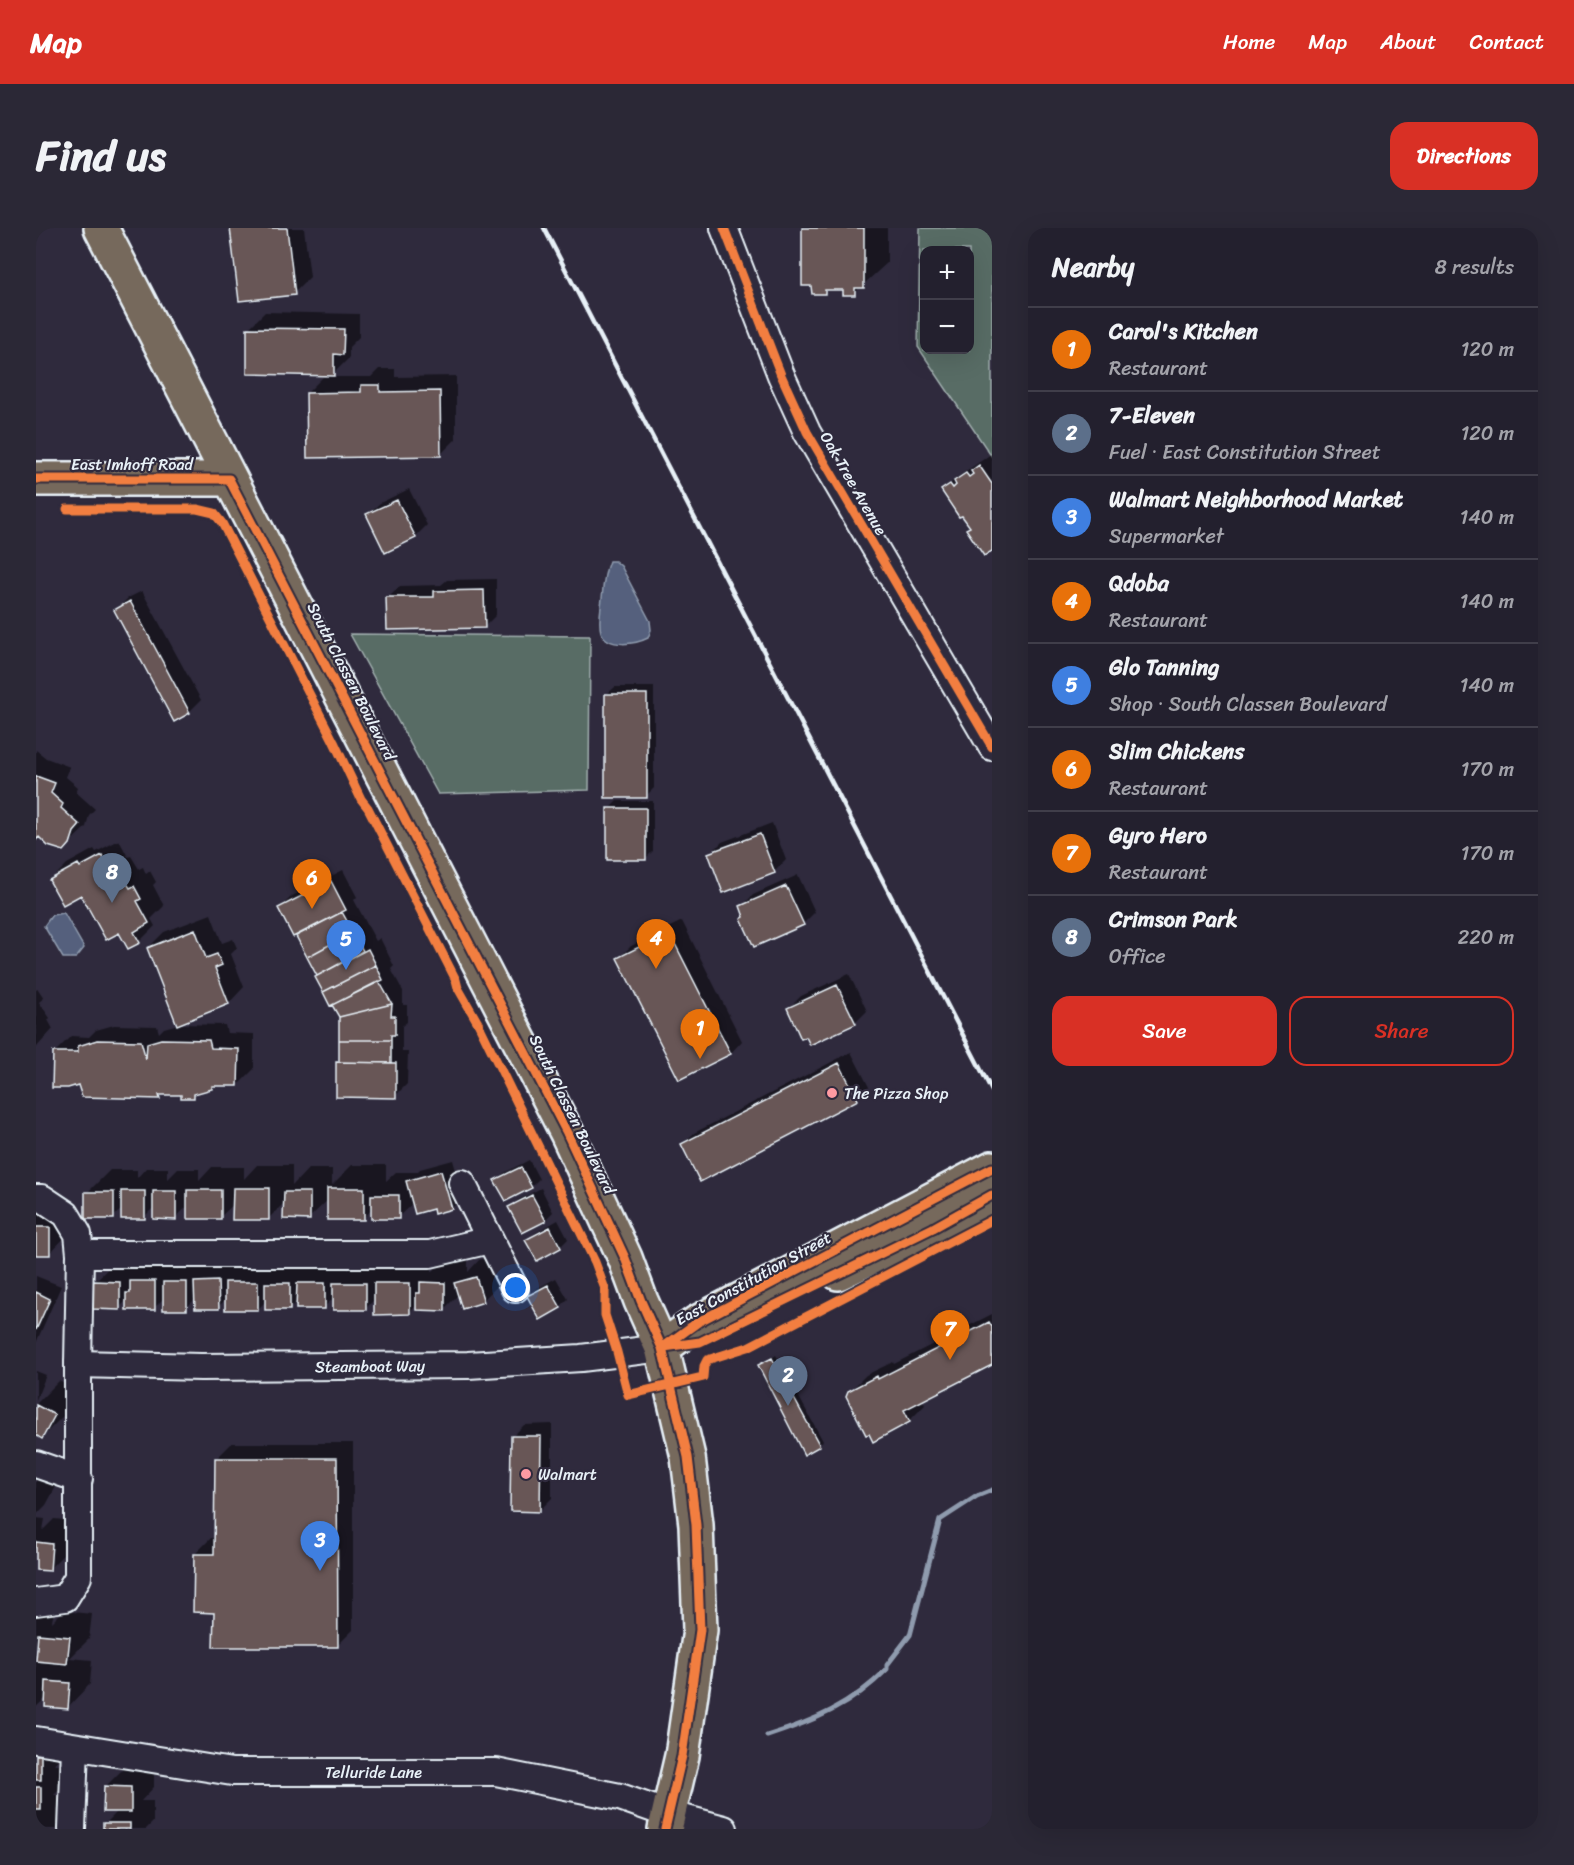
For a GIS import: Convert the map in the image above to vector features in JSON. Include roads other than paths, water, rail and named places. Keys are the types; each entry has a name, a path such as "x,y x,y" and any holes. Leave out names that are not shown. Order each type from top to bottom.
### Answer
{"main road":[{"name":"South Classen Boulevard","path":"101,228 567,1133 625,1258 662,1348 688,1456 696,1526 700,1630 682,1756 666,1821"},
{"name":"East Imhoff Road","path":"36,479 229,479"},
{"name":"East Constitution Street","path":"662,1348 698,1322 992,1168"},
{"name":"East Constitution Street","path":"662,1348 699,1342 933,1228 992,1196"}],"street":[{"name":"Oak Tree Avenue","path":"724,228 781,375 807,432 990,746"},
{"path":"462,1183 515,1289"},
{"path":"36,1198 42,1198 66,1214 78,1234 80,1254 78,1577 65,1598 36,1602"},
{"path":"80,1254 430,1254 490,1240"},
{"name":"Steamboat Way","path":"78,1364 468,1365 581,1358 662,1348"},
{"path":"36,1464 79,1479"},
{"name":"Telluride Lane","path":"36,1740 232,1772 496,1772 620,1797 666,1821 724,1829"},
{"path":"72,1829 75,1747"}],"water":[{"path":"609,561 615,561 621,566 650,621 651,630 648,638 623,644 610,641 601,632 603,584"},
{"path":"64,913 84,948 76,958 63,958 44,926 52,915"}],"waterway":[{"path":"767,1736 816,1718 846,1702 874,1682 887,1669 887,1665 910,1635 940,1520 977,1496 992,1490"}],"railway":[{"path":"544,228 992,1091"}],"place":[{"name":"Crimson Park","path":"112,903"},
{"name":"Slim Chickens","path":"312,909"},
{"name":"Qdoba","path":"656,969"},
{"name":"Glo Tanning","path":"346,970"},
{"name":"Carol's Kitchen","path":"700,1059"},
{"name":"The Pizza Shop","path":"832,1093"},
{"name":"Gyro Hero","path":"950,1360"},
{"name":"7-Eleven","path":"788,1406"},
{"name":"Walmart","path":"526,1474"},
{"name":"Walmart Neighborhood Market","path":"320,1571"}]}
